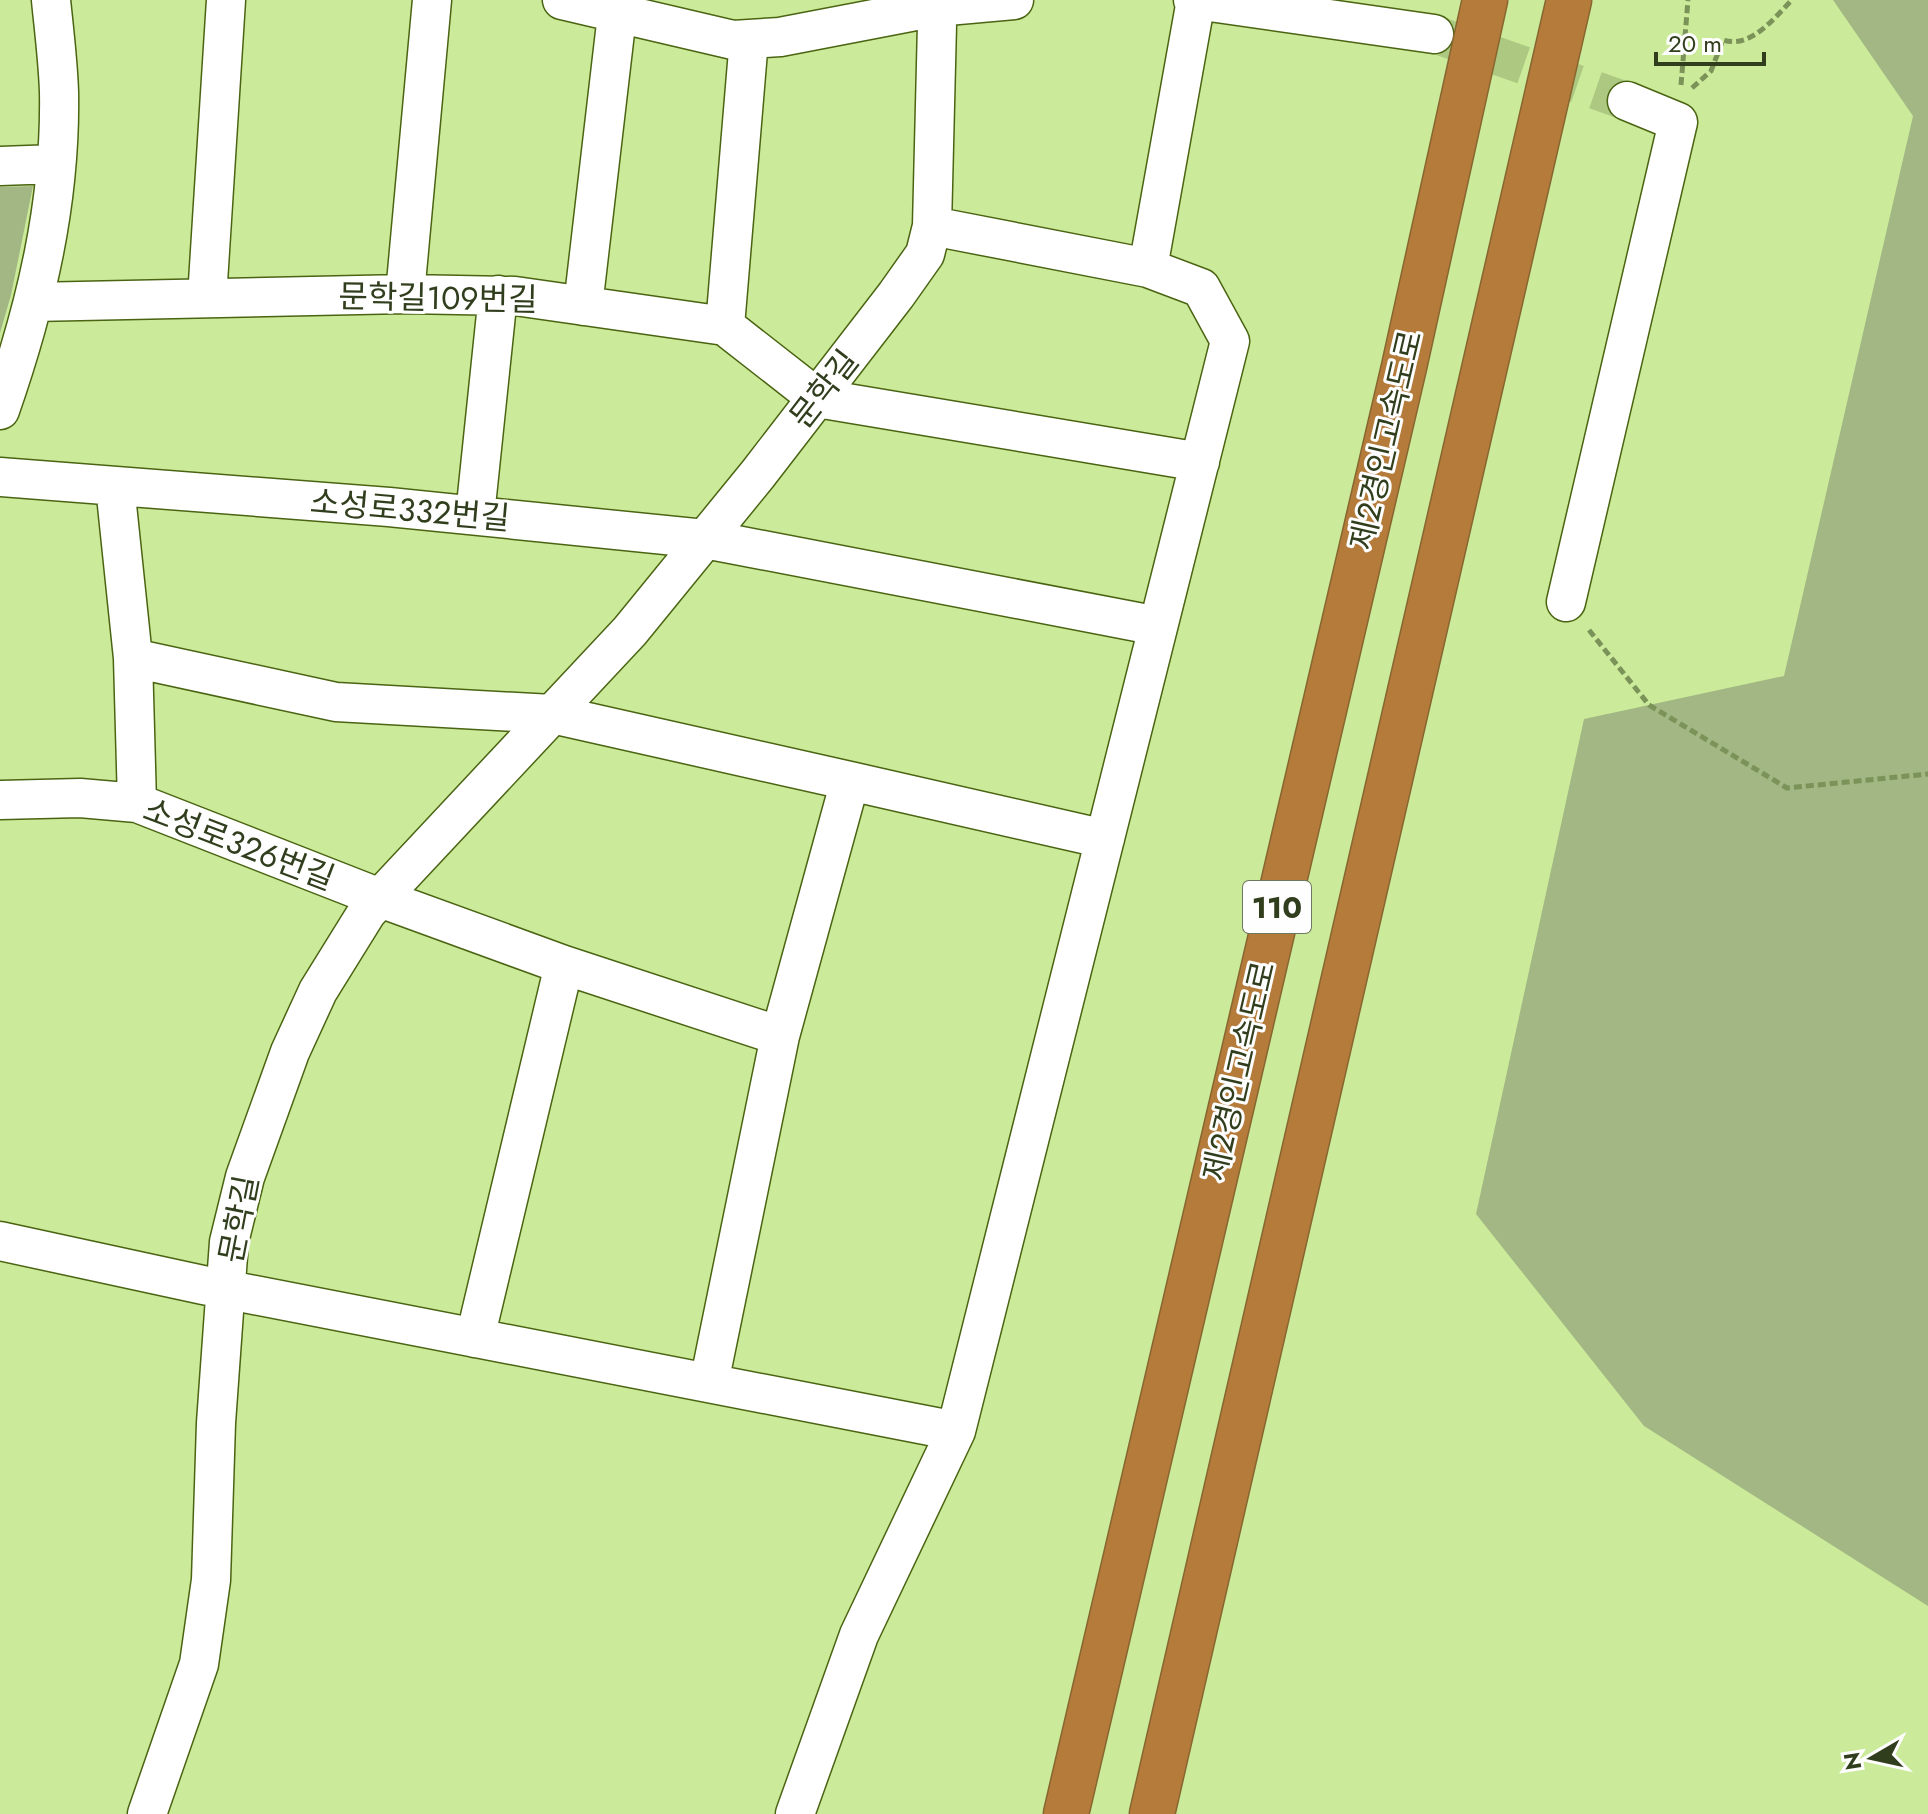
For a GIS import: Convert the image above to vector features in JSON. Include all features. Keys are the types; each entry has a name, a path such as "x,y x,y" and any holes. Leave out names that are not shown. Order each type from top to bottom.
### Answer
{"highway":[{"name":"제2경인고속도로","path":"1066,1814 1404,367 1485,0"},
{"name":"110","path":"1152,1814 1569,0"},
{"path":"1162,1814 1168,1750"}],"street":[{"path":"0,410 23,346 49,237 59,91 51,0"},
{"path":"207,298 226,0"},
{"path":"405,294 432,0"},
{"path":"562,0 733,40 780,37 936,3 1014,0"},
{"path":"1148,268 1195,0 1434,34"},
{"name":"문학길","path":"147,1814 199,1664 211,1580 216,1423 229,1242 245,1177 290,1052 318,991 367,912 630,631 817,398 925,254 932,226 936,3"},
{"path":"583,306 617,15"},
{"path":"749,39 725,326 817,398 1200,462"},
{"path":"1566,602 1679,110 1627,101"},
{"path":"0,166 56,164"},
{"path":"795,1814 859,1635 956,1431 1230,341 1201,288 1148,268 932,226"},
{"path":"475,515 498,295"},
{"name":"문학길109번길","path":"33,302 498,295 725,326"},
{"name":"소성로332번길","path":"0,477 475,515 705,539 1158,626"},
{"path":"115,486 133,658 137,803"},
{"path":"133,658 336,702 552,714 1105,839"},
{"path":"709,1383 780,1036 850,781"},
{"name":"소성로326번길","path":"0,800 80,798 137,803 380,898 564,965 780,1036"},
{"path":"475,1338 564,965"},
{"path":"0,1241 226,1290 956,1431"}],"path":[{"path":"1679,110 1688,0"},
{"path":"1679,110 1711,71 1723,40 1737,43 1750,38 1792,0"},
{"path":"1566,602 1649,705 1787,788 1928,774"}],"green space":[{"path":"1833,0 1928,0 1928,1606 1644,1426 1476,1214 1584,719 1784,676 1913,116"},
{"path":"33,186 11,295 0,333 0,187"}],"tunnel":[{"path":"1434,34 1629,102"}]}
